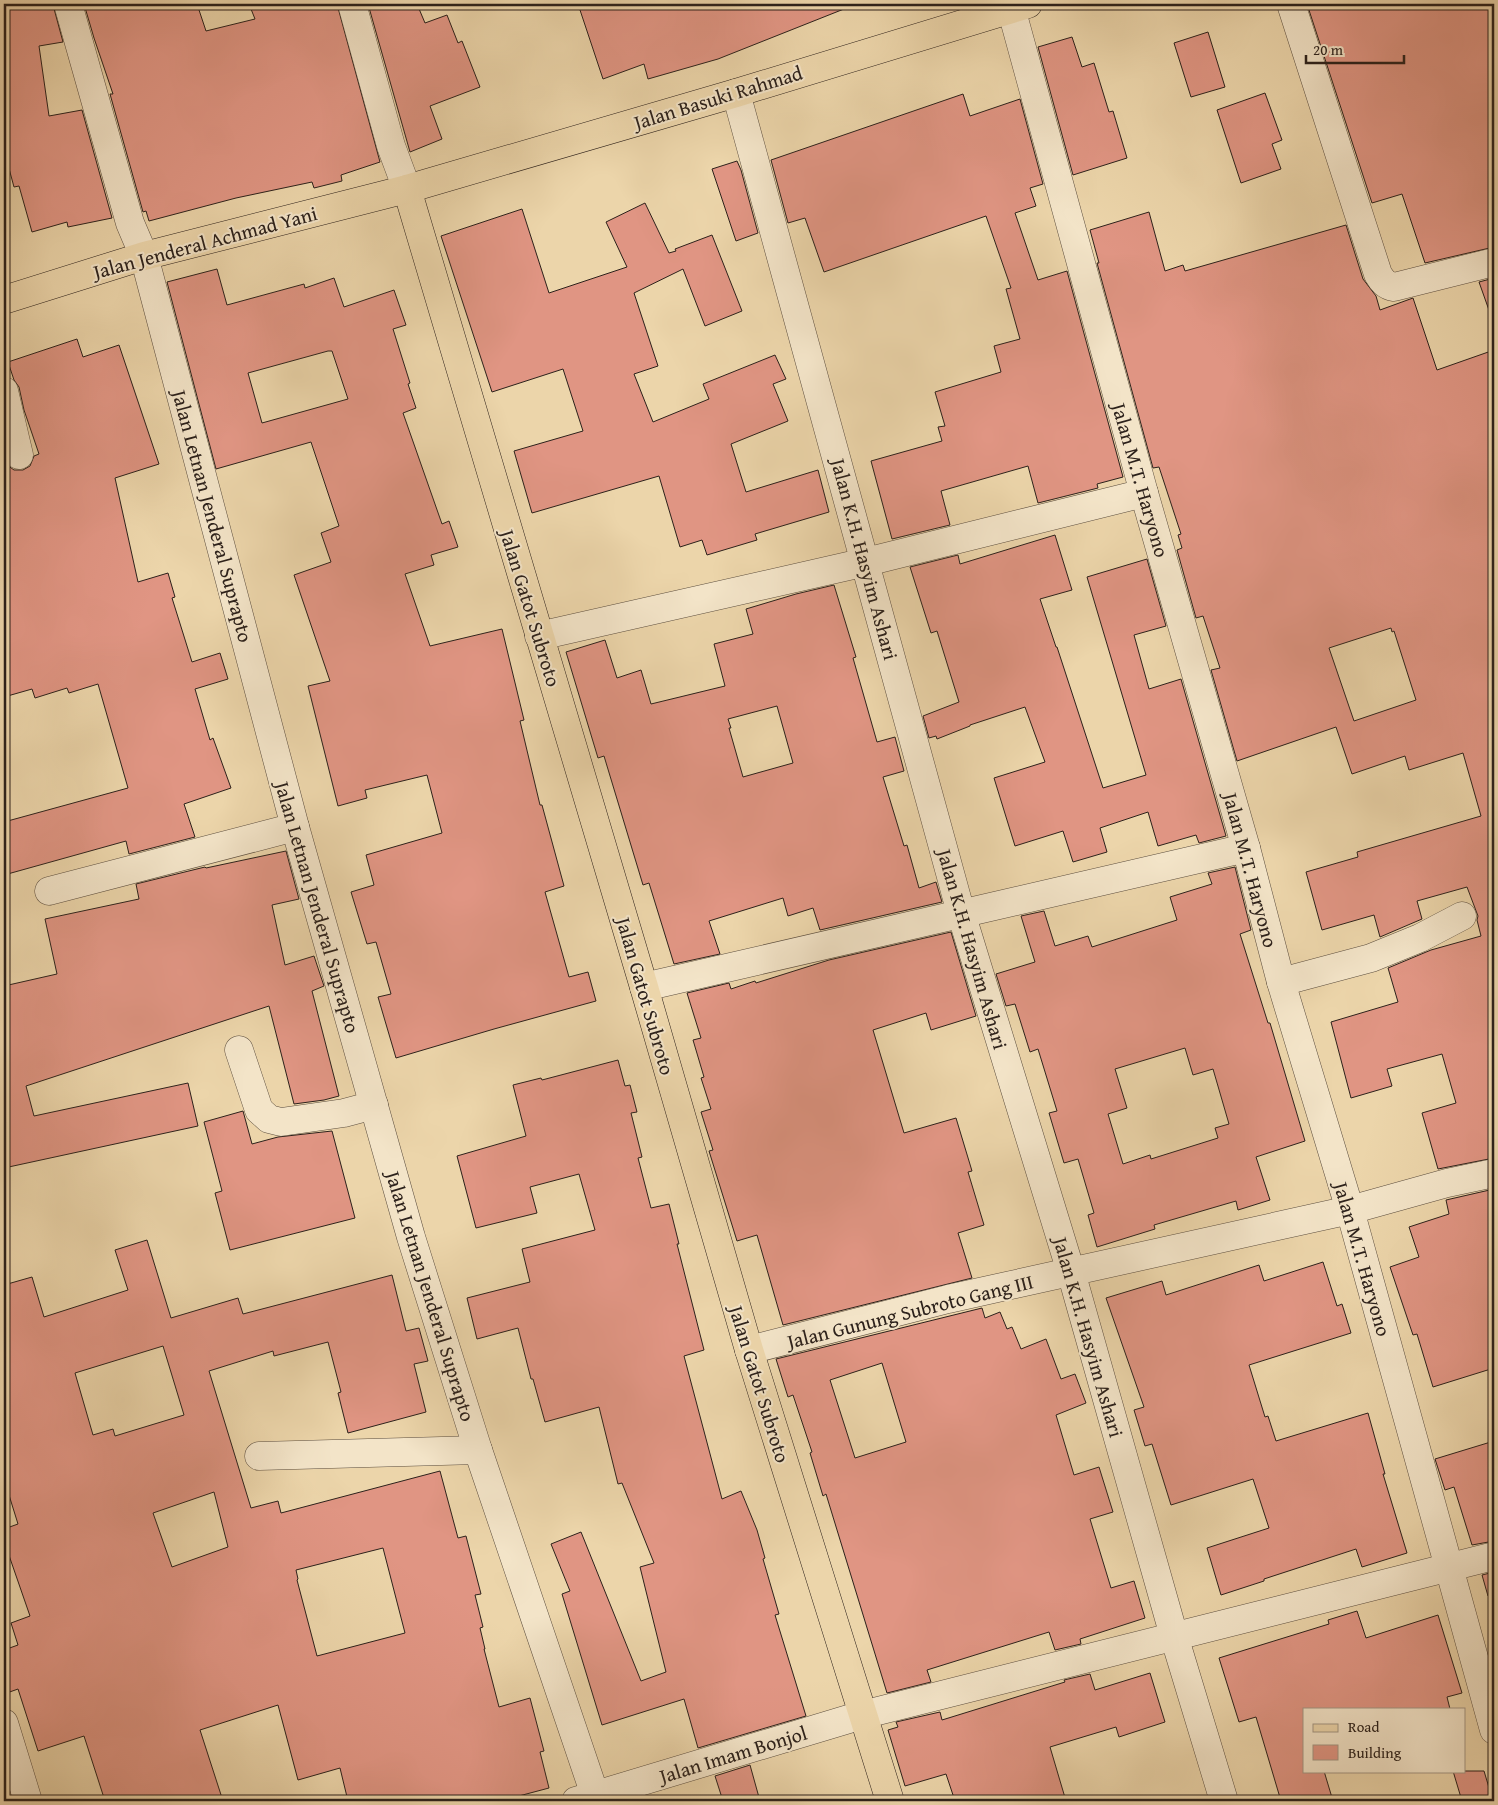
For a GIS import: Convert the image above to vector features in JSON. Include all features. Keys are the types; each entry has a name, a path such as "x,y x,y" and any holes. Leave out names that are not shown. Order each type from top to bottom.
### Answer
{"main road":[{"name":"Jalan Basuki Rahmad","path":"407,189 736,93 1019,6"},
{"name":"Jalan Jenderal Achmad Yani","path":"4,300 144,256 407,189"},
{"name":"Jalan Gatot Subroto","path":"407,189 644,987 749,1350 890,1801"}],"street":[{"name":"Jalan Letnan Jenderal Suprapto","path":"68,4 130,223 144,256 295,827 411,1237 590,1799"},
{"path":"352,4 391,146 407,189"},
{"path":"1291,4 1378,274 1382,281 1394,287 1494,262"},
{"name":"Jalan M.T. Haryono","path":"1019,6 1144,493 1246,848 1281,982 1350,1210 1494,1730"},
{"name":"Jalan K.H. Hasyim Ashari","path":"736,93 961,913 1071,1272 1174,1636 1224,1801"},
{"path":"4,391 19,455"},
{"path":"539,636 866,562 1144,493"},
{"path":"49,891 295,827"},
{"path":"644,987 1246,848"},
{"path":"1281,982 1371,958 1420,938 1462,916"},
{"path":"239,1050 259,1110 269,1119 281,1122 344,1113 374,1105"},
{"name":"Jalan Gunung Subroto Gang III","path":"749,1350 948,1300 1350,1210 1447,1183 1494,1173"},
{"path":"259,1456 478,1450"},
{"name":"Jalan Imam Bonjol","path":"590,1799 862,1715 1494,1556"},
{"path":"4,1723 28,1801"}],"building":[{"path":"4,4 27,4 28,8 53,5 63,42 39,46 49,116 82,110 112,218 68,227 67,222 32,232 19,186 14,187 4,150"},
{"path":"84,4 197,4 206,31 255,19 249,4 337,4 380,162 341,175 342,181 314,188 312,182 236,198 149,221 146,211 143,212 110,94 113,94"},
{"path":"368,4 417,4 425,23 447,15 458,43 462,41 480,87 430,106 442,139 410,152"},
{"path":"578,4 854,5 718,59 648,79 644,64 603,79"},
{"path":"1307,4 1494,4 1494,247 1425,263 1402,194 1372,203"},
{"path":"1208,32 1225,87 1191,97 1174,43"},
{"path":"1072,37 1082,67 1094,63 1109,112 1113,111 1127,158 1073,175 1038,47"},
{"path":"1265,93 1282,140 1272,144 1281,169 1241,183 1217,110"},
{"path":"963,94 970,116 1020,99 1043,184 1030,188 1036,206 1015,213 1038,280 1067,271 1123,477 1097,484 1098,488 1038,503 1028,466 941,491 950,525 892,539 871,461 942,441 938,427 945,426 935,392 1001,372 994,346 1020,339 1006,289 1011,288 986,216 824,272 805,218 788,223 771,160"},
{"path":"737,161 758,233 736,241 712,169"},
{"path":"645,203 669,253 712,235 742,311 705,326 683,269 634,293 658,366 634,374 653,422 709,399 703,384 775,355 786,379 773,384 788,421 731,444 746,492 818,470 829,512 755,534 757,540 707,555 702,540 680,547 659,476 532,513 514,451 583,431 563,369 492,392 441,236 522,209 549,293 627,267 606,222"},
{"path":"1149,212 1165,271 1183,265 1185,271 1346,225 1363,279 1376,296 1380,310 1413,298 1437,370 1494,350 1494,1158 1438,1169 1422,1113 1456,1103 1442,1054 1387,1069 1392,1086 1351,1098 1331,1022 1398,1002 1388,968 1431,950 1481,936 1477,920 1478,916 1467,887 1417,901 1422,919 1380,937 1374,915 1322,930 1306,872 1358,857 1357,852 1481,816 1463,753 1409,770 1405,756 1352,774 1336,727 1237,761 1211,670 1220,668 1203,616 1196,618 1177,550 1182,548 1178,535 1181,534 1159,467 1153,468 1097,263 1099,263 1090,230","holes":["1391,628 1392,632 1394,631 1416,700 1354,721 1329,648"]},
{"path":"217,269 227,305 304,284 305,288 334,278 344,307 394,290 406,325 393,329 416,408 403,413 442,524 449,521 458,547 431,555 434,565 405,574 430,646 502,629 524,720 520,721 540,805 542,805 564,886 545,892 569,977 588,972 596,1001 396,1058 378,997 391,994 376,942 367,944 351,892 374,885 366,855 442,833 427,775 365,790 367,798 338,806 308,686 330,681 294,575 331,562 321,533 339,526 311,442 216,469 167,282","holes":["332,351 348,399 262,423 248,373"]},
{"path":"1494,278 1494,312 1490,313 1479,282"},
{"path":"77,339 83,357 119,345 159,464 115,478 138,582 168,573 175,597 172,598 192,662 220,653 228,679 195,689 210,740 213,738 231,788 184,804 195,837 129,854 126,841 4,875 4,822 128,788 98,684 69,693 67,688 35,698 32,689 4,697 4,466 7,465 14,470 23,470 30,466 34,456 39,454 24,410 19,387 14,380 8,362"},
{"path":"1055,535 1072,590 1040,599 1103,788 1146,775 1087,577 1147,559 1166,626 1134,635 1149,689 1181,679 1226,836 1199,843 1196,835 1158,846 1148,812 1100,828 1107,852 1073,862 1063,831 1015,846 994,778 1045,762 1025,707 970,725 937,739 936,736 929,738 923,716 959,702 937,631 931,633 910,567 958,555 960,564"},
{"path":"834,585 856,657 853,658 877,742 895,737 904,771 883,777 904,846 907,845 919,888 936,882 942,902 820,930 813,908 788,916 783,898 709,921 720,954 674,964 649,883 643,885 604,756 598,758 566,652 605,640 617,678 641,670 651,704 725,686 714,644 753,634 746,609","holes":["777,706 793,763 743,777 728,719"]},
{"path":"286,851 299,899 272,905 285,965 314,956 324,986 312,991 339,1096 294,1104 269,1006 26,1086 34,1116 188,1083 198,1126 4,1168 4,986 57,974 45,919 139,899 136,884 205,867"},
{"path":"1235,867 1251,930 1240,934 1268,1023 1270,1023 1305,1141 1256,1157 1270,1200 1238,1210 1236,1201 1154,1225 1155,1229 1097,1247 1088,1215 1094,1213 1078,1159 1064,1163 1049,1113 1057,1111 1038,1049 1030,1052 1015,1004 1006,1006 996,974 1035,962 1021,916 1044,911 1055,946 1088,936 1092,947 1177,920 1170,897 1212,884 1208,873","holes":["1185,1048 1193,1075 1213,1069 1229,1124 1215,1128 1218,1138 1151,1159 1150,1155 1123,1164 1108,1114 1127,1108 1115,1069"]},
{"path":"951,932 976,1016 931,1030 926,1013 873,1030 904,1133 956,1118 972,1171 968,1172 984,1225 958,1233 972,1278 783,1325 757,1235 737,1241 709,1151 713,1150 701,1112 711,1109 701,1078 704,1077 693,1040 701,1038 687,993 729,983 731,989 829,960"},
{"path":"618,1060 625,1086 630,1085 637,1112 631,1113 642,1157 638,1158 651,1208 669,1204 679,1244 677,1244 704,1350 684,1356 722,1499 741,1491 757,1530 765,1558 763,1559 779,1614 775,1615 806,1716 698,1748 684,1699 602,1725 562,1594 570,1591 551,1544 581,1532 641,1681 666,1672 640,1567 654,1563 622,1483 618,1484 599,1407 545,1422 533,1379 531,1379 518,1328 477,1339 467,1298 530,1282 522,1249 595,1230 579,1174 530,1187 537,1213 476,1228 457,1156 526,1136 513,1085 541,1078 542,1080"},
{"path":"243,1111 252,1144 278,1137 332,1131 355,1218 230,1250 215,1193 222,1191 204,1122"},
{"path":"1494,1189 1494,1368 1433,1387 1417,1334 1413,1335 1390,1267 1419,1257 1409,1227 1449,1214 1446,1200"},
{"path":"147,1240 171,1318 238,1298 243,1314 392,1275 406,1331 419,1328 428,1361 414,1364 426,1412 348,1433 338,1393 341,1392 328,1342 274,1356 273,1351 209,1371 251,1508 278,1501 281,1513 440,1471 458,1538 466,1536 481,1594 475,1595 483,1627 480,1628 499,1707 530,1698 544,1751 540,1752 549,1788 500,1801 348,1801 340,1768 298,1780 278,1705 200,1730 223,1801 105,1801 84,1736 38,1751 18,1689 4,1694 4,1650 18,1645 11,1623 30,1616 4,1541 4,1529 18,1524 4,1479 4,1285 32,1277 44,1317 128,1290 115,1250","holes":["163,1346 184,1415 115,1436 113,1429 93,1435 75,1373","214,1492 228,1547 172,1567 153,1513","383,1548 405,1633 317,1656 296,1570"]},
{"path":"1323,1262 1337,1306 1342,1304 1351,1333 1249,1365 1265,1417 1268,1416 1276,1441 1368,1413 1385,1474 1383,1474 1407,1553 1362,1567 1356,1549 1221,1595 1207,1548 1269,1528 1253,1479 1171,1505 1152,1444 1145,1446 1134,1410 1144,1407 1106,1298 1162,1281 1166,1295 1259,1265 1264,1281"},
{"path":"982,1308 985,1318 1000,1312 1007,1329 1012,1327 1021,1349 1046,1339 1061,1379 1075,1374 1086,1403 1056,1415 1074,1475 1099,1467 1113,1512 1090,1519 1111,1588 1134,1581 1145,1618 1080,1639 1081,1644 1055,1650 1049,1632 927,1670 931,1682 887,1693 826,1494 823,1496 810,1453 812,1452 793,1395 788,1397 776,1359","holes":["882,1363 906,1442 855,1458 830,1380"]},
{"path":"1494,1441 1494,1541 1472,1545 1454,1487 1445,1490 1435,1459"},
{"path":"1494,1572 1494,1595 1488,1596 1482,1575"},
{"path":"1357,1611 1366,1638 1438,1615 1462,1693 1447,1697 1450,1708 1303,1708 1303,1772 1324,1772 1333,1801 1281,1801 1256,1717 1239,1722 1219,1658 1329,1624 1328,1620"},
{"path":"1150,1673 1165,1722 1119,1737 1116,1727 1050,1747 1066,1801 955,1801 946,1774 905,1786 888,1730 898,1727 896,1722 940,1712 942,1720 1065,1682 1064,1680 1090,1674 1095,1690"},
{"path":"750,1765 760,1801 723,1801 715,1776"},
{"path":"1484,1771 1493,1801 1462,1801 1453,1772"}]}
